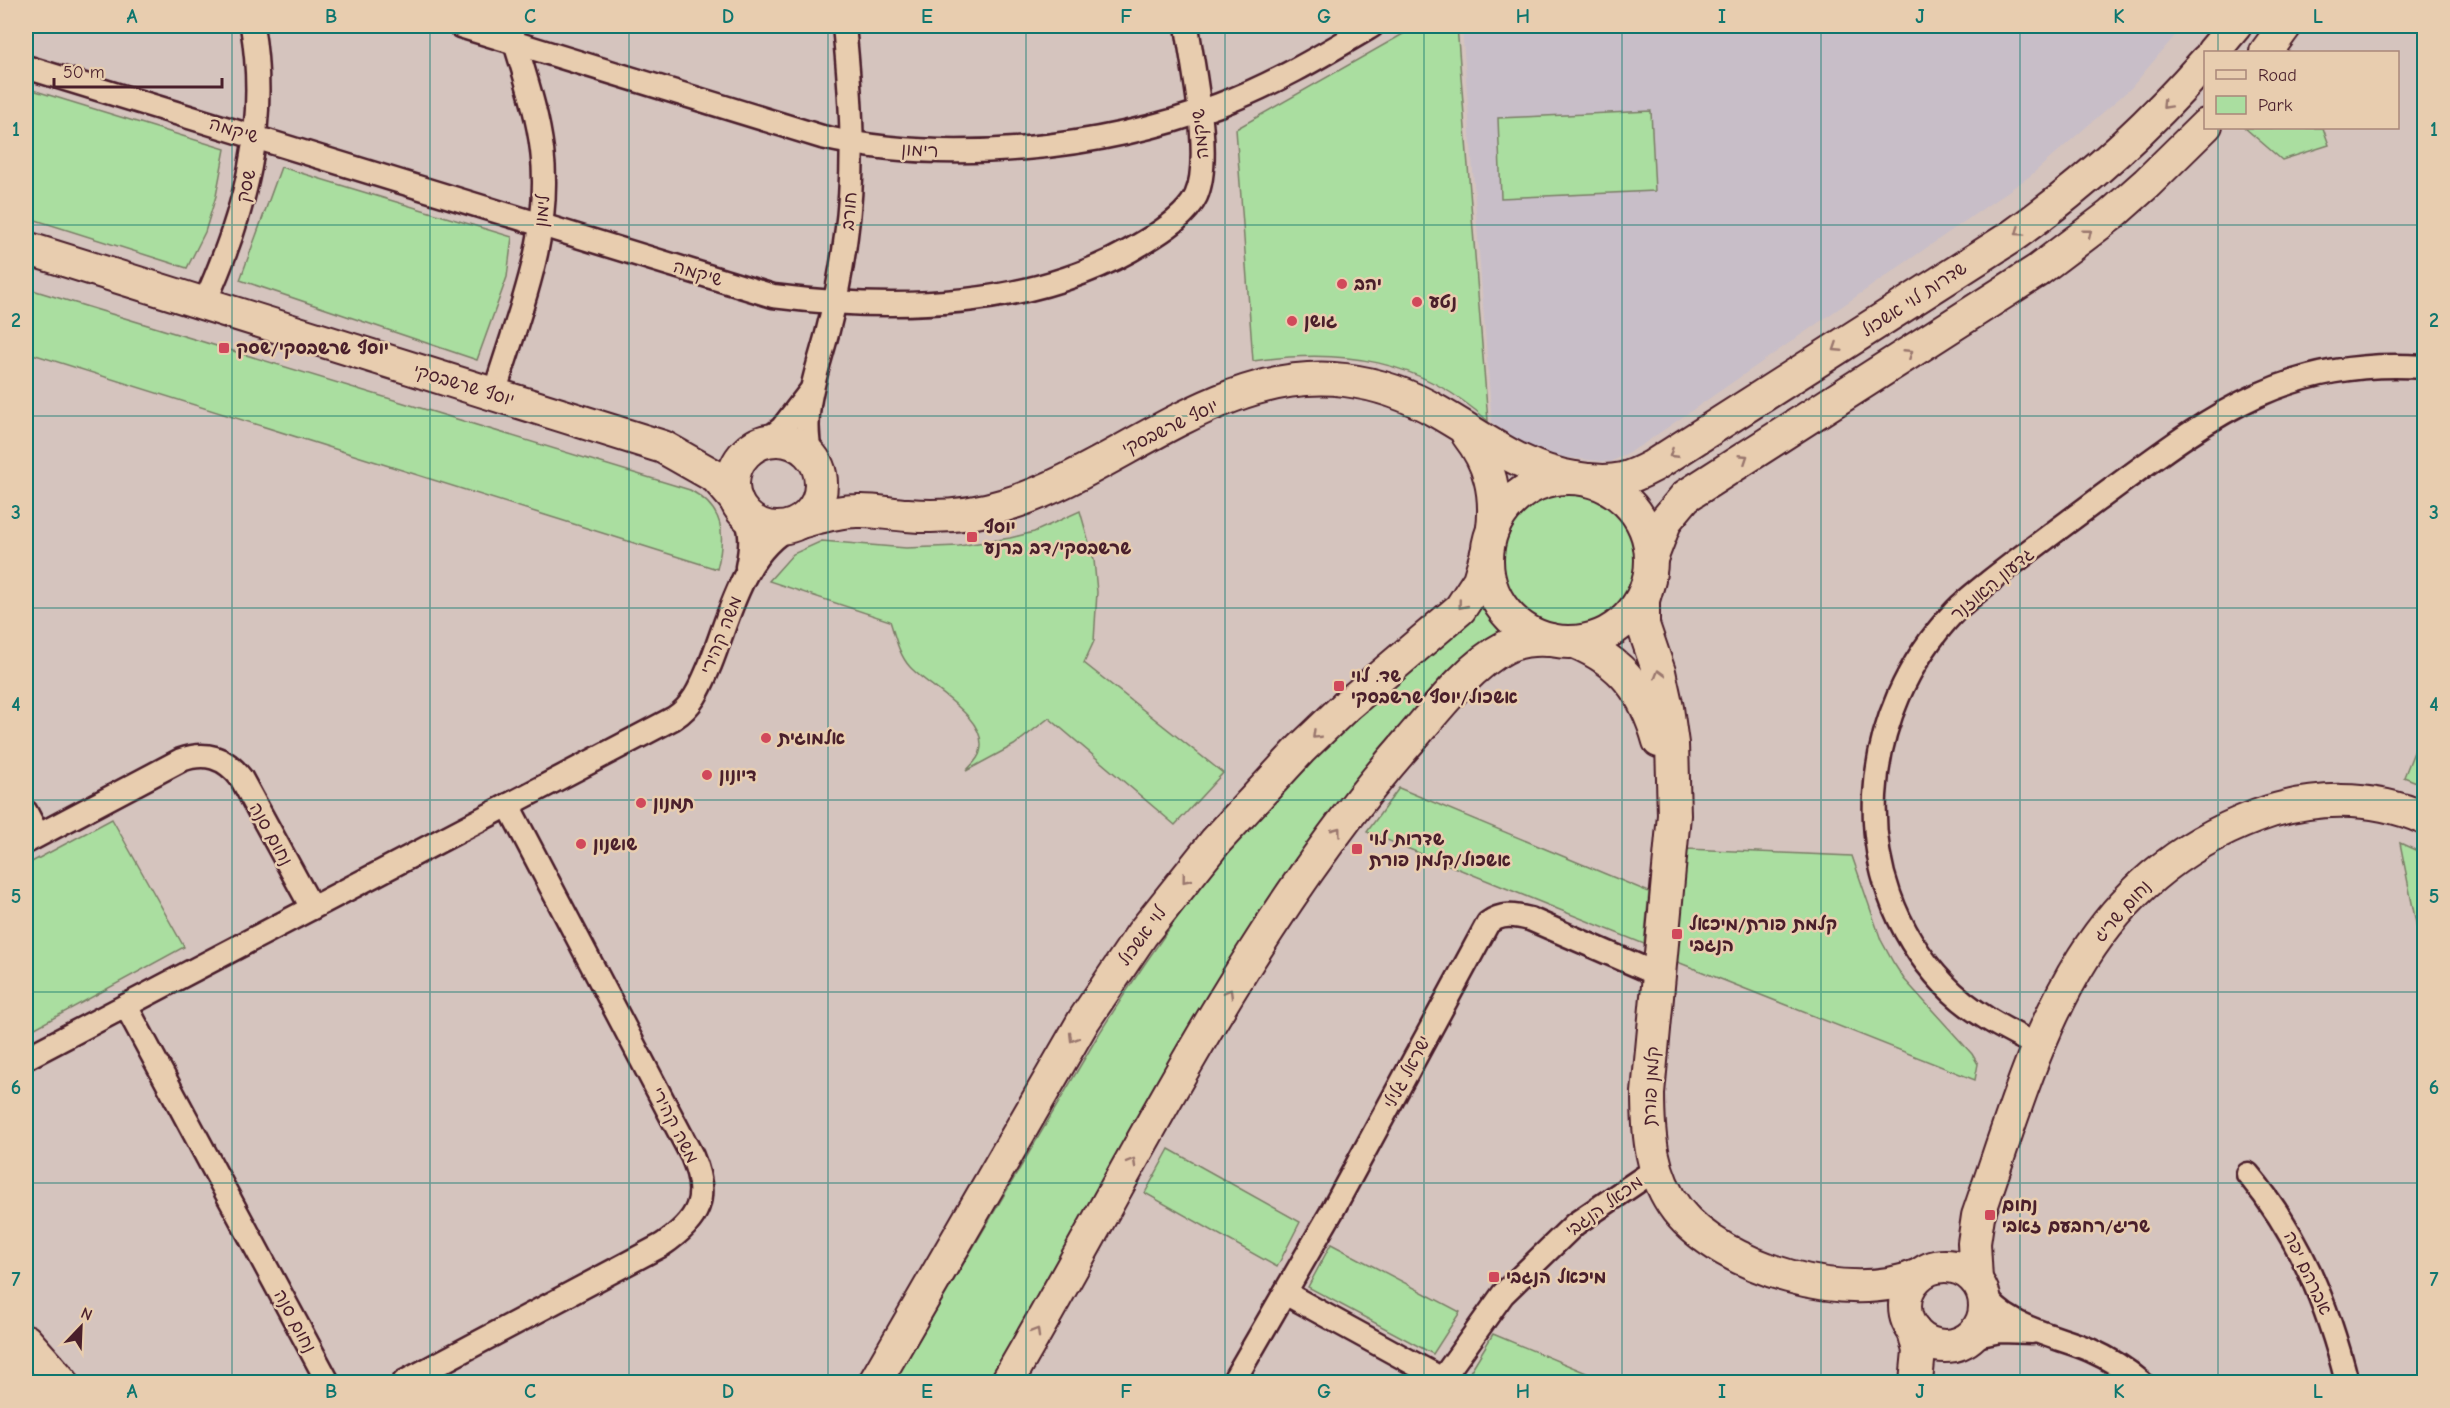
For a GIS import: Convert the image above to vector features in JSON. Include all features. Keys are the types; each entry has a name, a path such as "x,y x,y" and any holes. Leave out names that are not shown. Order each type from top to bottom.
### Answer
{"street":[{"name":"שסק","path":"204,304 237,223 251,166 258,98 252,26"},
{"name":"רימון","path":"460,26 512,34 822,137 852,144 935,152 1012,150 1090,140 1199,112 1316,60 1372,26"},
{"name":"חורב","path":"813,459 807,431 810,392 834,303 849,214 852,144 844,26"},
{"name":"שיקמה","path":"26,67 773,296 834,303 944,301 1016,293 1087,273 1121,257 1154,236 1187,210 1196,196 1203,161 1187,26"},
{"path":"2214,51 2235,26"},
{"path":"2267,51 2285,26"},
{"name":"לימון","path":"494,394 532,272 544,195 542,152 534,106 512,34"},
{"name":"שדרות לוי אשכול","path":"1582,479 1611,483 1653,466 2011,237 2102,166 2160,112 2204,62"},
{"path":"1006,1383 1232,987 1274,919 1322,850 1401,750 1479,666 1510,645 1530,639 1562,641 1600,636 1622,623 1639,604 1666,520 1686,496 2037,271 2074,244 2147,183 2204,126"},
{"name":"יוסף שרשבסקי","path":"26,248 663,447 718,453 736,451 760,443"},
{"name":"גדעון האוזנר","path":"2038,1046 1987,1019 1944,984 1910,940 1887,890 1875,835 1875,777 1888,719 1915,663 1956,610 2014,562 2189,432 2230,407 2271,388 2312,375 2352,367 2392,364 2424,367"},
{"name":"יוסף שרשבסקי","path":"796,523 848,511 924,516 959,515 1016,502 1041,492 1198,411 1242,393 1289,381 1343,380 1367,384 1414,399 1519,461 1554,475 1582,479"},
{"name":"חורב","path":"760,443 782,428 810,392"},
{"name":"יוסף שרשבסקי","path":"1457,423 1476,444 1490,474 1494,494 1490,541"},
{"path":"780,440 794,443 813,459 821,481 819,494 810,513 796,523 780,528 766,527 753,521 739,506 733,487 734,473 739,460 760,443 780,440"},
{"name":"יוסף שרשבסקי","path":"663,447 716,477 729,490 739,506"},
{"name":"יוסף שרשבסקי","path":"813,459 825,477 837,488 883,512"},
{"path":"1562,641 1525,629 1506,612 1493,591 1488,572 1490,541 1507,506 1527,490 1550,480 1582,479 1613,491 1632,508 1645,529 1650,569"},
{"name":"משה קהירי","path":"739,506 748,524 750,536 747,572"},
{"name":"משה קהירי","path":"312,908 686,710 701,688 747,572 757,555 769,541 796,523"},
{"name":"לוי אשכול","path":"874,1383 1084,1020 1142,934 1216,842 1301,749 1347,705 1460,609 1479,580 1490,541"},
{"name":"קלמן פורת","path":"1650,569 1643,600 1643,625 1659,672 1667,708 1673,762 1674,815 1648,1093 1648,1128 1656,1169 1677,1210 1695,1230 1742,1260 1770,1271 1833,1284 1886,1285 1903,1281 1925,1271"},
{"name":"קלמן פורת","path":"1562,641 1610,660 1638,691 1648,710 1662,752 1674,815"},
{"name":"נחום סנה","path":"26,812 32,838 181,760 200,755 213,757 225,762 241,778 312,908"},
{"name":"נחום שריג","path":"1979,1285 1974,1244 1978,1216 2038,1046 2067,982 2105,926 2152,877 2209,838 2278,808 2311,801 2345,800 2380,804 2424,818"},
{"name":"משה קהירי","path":"404,1383 662,1245 686,1226 700,1202 701,1182 692,1156 508,805"},
{"path":"26,1058 312,908"},
{"name":"ישראל גלילי","path":"1233,1383 1285,1293 1488,923 1497,917 1508,915 1530,919 1659,975"},
{"name":"נחום סנה","path":"126,1006 328,1383"},
{"name":"מכאל הנגבי","path":"1441,1381 1503,1294 1575,1224 1656,1169"},
{"name":"אברהם יפה","path":"2248,1174 2270,1200 2305,1258 2331,1321 2348,1383"},
{"name":"נחום שריג","path":"1925,1271 1953,1249 1978,1216"},
{"path":"1916,1383 1919,1351 1906,1315 1905,1302 1908,1290 1925,1271 1942,1266 1954,1266 1966,1272 1979,1285 1986,1298 1997,1308 2042,1334 2091,1350 2133,1375 2141,1383"},
{"name":"קלמן פורת","path":"1833,1284 1881,1305 1912,1329"},
{"path":"1928,1383 1941,1362 1979,1327 1984,1315 1985,1303 1979,1285"},
{"path":"1285,1293 1441,1381"},
{"path":"1912,1329 1923,1339 1948,1346 2000,1331 2042,1334"},
{"path":"26,1341 62,1383"}],"shaded area":[{"path":"1462,26 2183,26 2131,88 2030,176 1642,445 1611,462 1559,457 1528,447 1492,423"}],"green space":[{"path":"1417,26 1457,26 1488,421 1462,400 1435,384 1407,371 1378,363 1317,356 1253,361 1236,129"},
{"path":"26,88 225,149 216,196 205,232 187,268 26,217"},
{"path":"1651,111 1655,191 1501,198 1498,118"},
{"path":"2246,129 2323,129 2329,145 2282,160"},
{"path":"281,167 512,237 507,277 477,360 240,280"},
{"path":"26,288 690,490 710,505 720,523 721,544 717,569 26,352"},
{"path":"1569,492 1595,498 1617,512 1631,534 1637,560 1631,586 1617,608 1595,622 1569,628 1543,622 1521,608 1507,586 1501,560 1507,534 1521,512 1543,498"},
{"path":"1080,511 1094,560 1097,592 1094,641 1084,663 1223,773 1175,825 1049,718 1014,745 966,771 980,752 981,739 976,727 956,704 910,667 900,651 890,621 769,581 793,554 822,541 906,548 959,546 1034,532"},
{"path":"1479,605 1508,634 1155,1088 988,1382 894,1382 1099,1034 1156,947 1197,891 1239,837 1313,757"},
{"path":"2424,727 2424,785 2404,777"},
{"path":"1399,788 1649,892 1644,944 1367,832"},
{"path":"112,819 184,947 26,1033 26,865"},
{"path":"2400,843 2424,854 2424,963"},
{"path":"1686,849 1852,856 1881,940 1893,962 1904,979 1972,1054 1978,1064 1975,1080 1675,961"},
{"path":"1169,1149 1300,1222 1277,1267 1145,1193"},
{"path":"1331,1244 1460,1312 1433,1354 1308,1287"},
{"path":"1493,1334 1608,1382 1494,1382 1470,1372"}],"place":[{"name":"יהב","path":"1342,284"},
{"name":"נטע","path":"1417,302"},
{"name":"גושן","path":"1292,321"},
{"name":"יוסף שרשבסקי/שסק","path":"224,348"},
{"name":"יוסף שרשבסקי/דב ברנע","path":"972,537"},
{"name":"שד. לוי אשכול/יוסף שרשבסקי","path":"1339,686"},
{"name":"אלמוגית","path":"766,738"},
{"name":"דיונון","path":"707,775"},
{"name":"תמנון","path":"641,803"},
{"name":"שושנון","path":"581,844"},
{"name":"שדרות לוי אשכול/קלמן פורת","path":"1357,849"},
{"name":"קלמת פורת/מיכאל הנגבי","path":"1677,934"},
{"name":"נחום שריג/רחבעם זאבי","path":"1990,1215"},
{"name":"מיכאל הנגבי","path":"1494,1277"}]}
